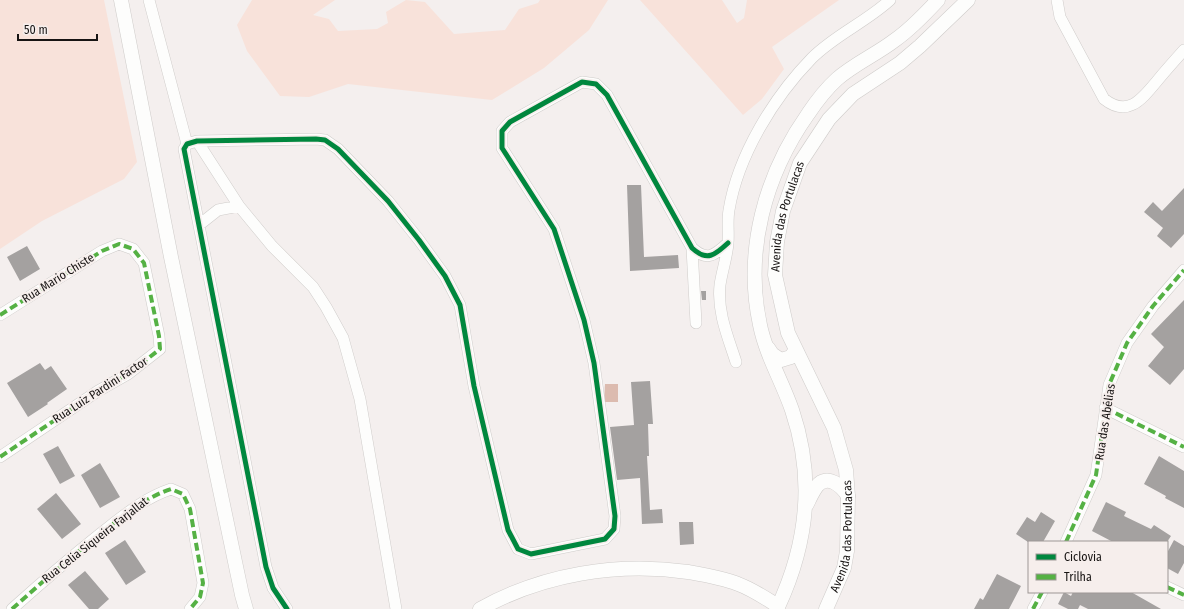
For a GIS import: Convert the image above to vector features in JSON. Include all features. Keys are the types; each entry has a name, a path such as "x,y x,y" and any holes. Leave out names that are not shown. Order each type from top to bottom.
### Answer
{"street":[{"path":"121,0 171,257 242,596 246,609"},
{"path":"149,0 192,143 239,206 272,246 313,287 343,338 360,399 396,609"},
{"path":"736,362 721,319 720,287 728,243 728,211 739,176 753,142 774,105 799,72 814,56 880,10 890,0"},
{"name":"Avenida das Portulacas","path":"778,607 798,551 806,504 806,479 797,429 785,393 764,343 754,284 756,244 766,199 786,150 809,112 838,79 896,40 938,0"},
{"name":"Avenida das Portulacas","path":"826,609 844,568 849,530 846,470 834,428 788,333 775,275 783,211 787,195 800,163 818,133 849,98 900,63 968,0"},
{"path":"1057,0 1060,17 1104,99 1114,106 1125,107 1141,100 1184,50"},
{"path":"287,609 273,588 266,567 184,149 192,143 316,139 325,140 338,149 366,178 419,240 445,276 460,305 474,386 508,530 518,549 531,554 605,539 614,529 615,516 594,363 584,320 554,229 502,148 502,131 510,122 582,82 596,84 607,95 692,248 700,256 709,256 718,253 728,243"},
{"path":"199,225 218,210 239,206"},
{"name":"Rua Mario Chiste","path":"0,315 102,251 119,244"},
{"name":"Rua Luiz Pardini Factor","path":"0,457 98,391 128,374 160,350 159,336 144,263 133,249 119,244"},
{"path":"692,248 696,323"},
{"name":"Rua das Abélias","path":"1067,541 1096,475 1109,385 1127,343 1153,306 1184,270"},
{"path":"764,343 772,354 781,360 791,356 796,351"},
{"path":"1105,408 1184,447"},
{"path":"806,504 817,486 824,482 838,484 848,496"},
{"name":"Rua Celia Siqueira Farjallat","path":"12,609 59,566 131,509 154,494 172,489 183,494 190,509 203,584 200,596 190,609"},
{"path":"480,609 509,594 550,580 593,572 635,568 677,571 718,578 738,584 778,607"},
{"path":"1168,587 1184,595"},
{"path":"1033,609 1041,593"}],"shaded area":[{"path":"0,0 104,0 137,162 124,179 42,221 0,249"},
{"path":"252,0 335,0 313,15 329,19 338,31 377,29 388,23 386,12 406,0 425,2 454,34 505,30 519,9 538,3 540,0 608,0 589,30 544,68 492,100 348,84 309,97 280,96 247,51 237,25"},
{"path":"640,0 722,0 737,23 744,18 747,0 839,0 772,47 784,69 762,99 743,115"},
{"path":"605,384 618,384 618,402 604,402"}],"building":[{"path":"627,185 641,185 644,257 678,255 679,268 630,271"},
{"path":"1184,188 1184,234 1171,248 1157,236 1163,228 1144,212 1153,202 1162,211"},
{"path":"27,246 40,269 20,281 7,257"},
{"path":"701,291 706,291 706,300 702,300"},
{"path":"1184,300 1184,369 1170,385 1148,366 1164,347 1151,334"},
{"path":"40,363 45,370 51,366 67,389 28,417 7,383"},
{"path":"650,381 653,424 648,424 649,456 647,456 650,510 662,509 663,523 642,524 640,478 617,480 610,427 634,425 631,382"},
{"path":"58,446 75,476 60,484 43,454"},
{"path":"1159,456 1184,471 1184,508 1165,498 1166,496 1144,484"},
{"path":"100,463 120,497 100,508 81,475"},
{"path":"56,493 81,524 62,539 37,509"},
{"path":"1106,502 1126,512 1124,516 1151,529 1154,525 1171,536 1168,541 1111,541 1092,531"},
{"path":"1041,512 1055,521 1044,541 1028,542 1016,534 1027,517 1035,522"},
{"path":"679,522 693,522 694,544 680,545"},
{"path":"125,540 146,572 126,585 105,553"},
{"path":"1174,540 1184,546 1184,563 1178,574 1168,569 1168,551"},
{"path":"85,571 109,599 98,609 89,609 68,585"},
{"path":"997,574 1021,586 1009,609 974,609 980,598 983,600"},
{"path":"1064,593 1071,596 1072,593 1133,593 1161,609 1088,609 1080,605 1078,609 1068,609 1058,604"}],"marked path":[{"path":"0,315 102,251 119,244 133,249 144,263 159,336 160,349 128,374 98,391 0,457"},
{"path":"1066,541 1096,475 1109,385 1127,343 1153,306 1184,270"},
{"path":"1105,408 1184,447"},
{"path":"12,609 125,514 152,497 171,489 183,494 190,509 203,583 200,597 190,609"},
{"path":"1168,587 1184,595"},
{"path":"1033,609 1041,593"}],"cycle path":[{"path":"287,609 273,588 266,567 184,149 187,144 197,141 325,140 338,149 388,201 445,276 460,305 474,386 508,530 518,549 531,554 605,539 614,529 615,516 594,363 584,320 554,229 502,148 502,131 510,122 582,82 596,84 607,95 692,248 702,255 707,256 715,254 728,243"}]}
